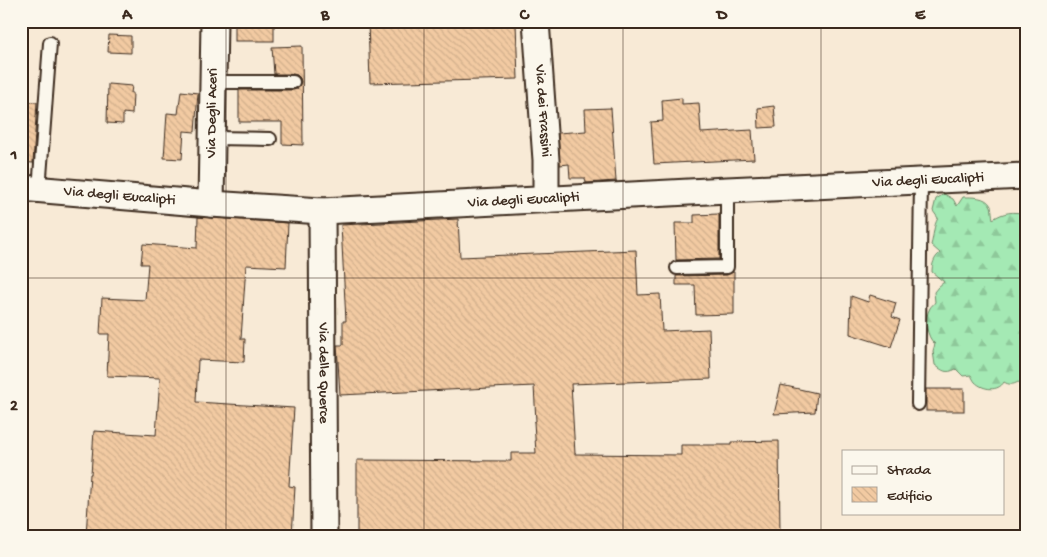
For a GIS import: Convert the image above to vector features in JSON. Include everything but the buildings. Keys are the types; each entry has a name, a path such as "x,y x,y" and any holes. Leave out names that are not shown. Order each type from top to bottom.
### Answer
{"street":[{"name":"Via Degli Aceri","path":"211,204 214,21"},
{"name":"Via dei Frassini","path":"536,21 546,160 546,200"},
{"name":"Via degli Eucalipti","path":"30,189 322,211 1026,176"},
{"name":"Via delle Querce","path":"322,211 324,536"}],"lane":[{"path":"30,189 50,43"},
{"path":"213,82 293,82"},
{"path":"212,138 270,139"},
{"path":"918,404 920,181"},
{"path":"677,268 727,267 727,190"}],"green space":[{"path":"944,194 953,199 957,206 963,197 986,200 991,206 993,219 1009,213 1026,214 1026,385 1018,382 1008,384 1004,382 994,389 990,389 978,385 971,375 963,376 956,369 945,371 935,365 933,351 935,344 928,332 927,317 930,307 935,302 934,292 944,282 932,272 934,261 940,253 931,245 938,218 933,211 936,199"}]}
